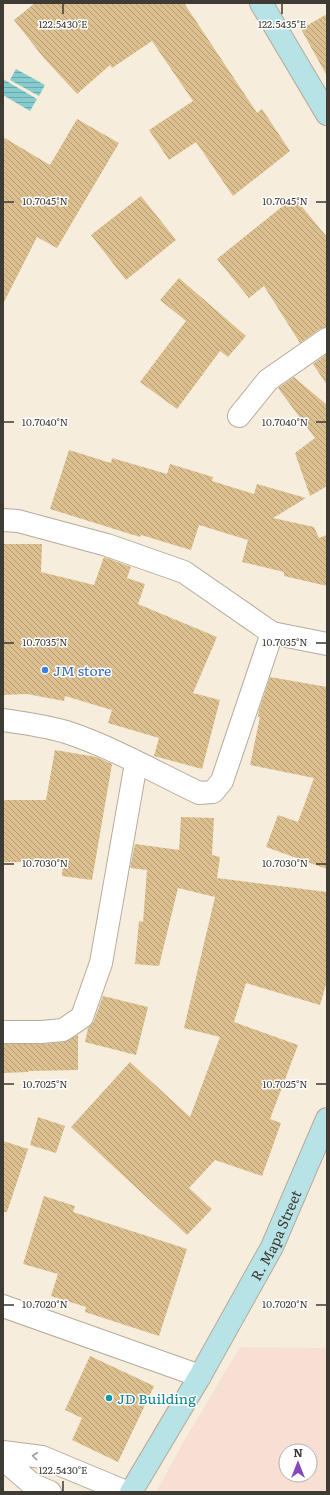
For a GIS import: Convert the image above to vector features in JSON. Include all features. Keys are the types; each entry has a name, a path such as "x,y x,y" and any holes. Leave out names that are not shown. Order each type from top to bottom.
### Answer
{"main road":[{"path":"261,3 327,114"},
{"name":"R. Mapa Street","path":"130,1492 200,1376 272,1247 327,1120"}],"street":[{"path":"239,416 268,380 327,339"},
{"path":"3,520 18,521 107,545 184,572 272,633 327,644"},
{"path":"3,720 65,732 104,747 199,793 213,792 222,781 272,633"},
{"path":"3,1032 41,1032 63,1030 82,1017 101,963 136,762"},
{"path":"3,1306 200,1376"},
{"path":"3,1452 42,1457 126,1492"},
{"path":"3,1459 33,1484 50,1492"}],"shaded area":[{"path":"240,1347 327,1348 327,1492 156,1492"}],"water":[{"path":"16,69 45,85 39,96 10,80"},
{"path":"3,79 37,99 30,111 3,95"}],"building":[{"path":"35,3 184,3 257,113 262,109 290,151 233,196 196,142 169,160 149,130 193,101 152,41 112,68 110,65 77,94 43,57 14,20"},
{"path":"327,14 327,76 301,29"},
{"path":"77,119 119,143 57,248 37,237 3,304 3,137 50,165"},
{"path":"141,196 176,240 126,280 91,235"},
{"path":"294,197 327,237 327,327 320,329 300,343 264,286 249,298 217,259"},
{"path":"179,278 246,336 228,357 220,351 177,409 140,382 186,321 160,300"},
{"path":"327,354 327,385 313,364"},
{"path":"294,377 327,405 327,486 310,496 295,453 315,438 278,388"},
{"path":"69,450 111,463 112,458 167,474 170,464 213,477 212,481 254,494 257,484 306,498 273,518 314,527 319,538 327,535 327,586 284,576 284,572 242,562 248,540 199,525 191,550 141,535 140,537 50,509"},
{"path":"3,544 42,544 41,572 94,585 104,557 131,567 127,578 145,584 138,604 217,637 193,693 220,700 202,769 154,756 159,738 108,723 112,710 65,696 64,701 27,694 3,695"},
{"path":"270,677 327,687 327,869 266,847 278,815 298,822 314,778 250,765 260,717 258,717 259,710"},
{"path":"55,750 96,757 112,764 92,880 62,876 63,862 3,862 3,800 46,800"},
{"path":"181,817 214,818 212,855 220,857 217,878 327,892 327,981 320,1005 246,983 234,1022 298,1045 270,1119 281,1123 262,1176 215,1160 189,1188 212,1209 187,1235 71,1127 130,1062 190,1117 220,1037 184,1028 215,897 178,888 159,966 135,964 139,921 143,922 147,870 130,868 135,844 179,850"},
{"path":"103,996 148,1007 136,1055 85,1042 88,1028 94,1021"},
{"path":"78,1035 78,1070 3,1073 3,1044 41,1044 64,1042"},
{"path":"38,1117 65,1126 56,1153 30,1145"},
{"path":"3,1141 28,1149 7,1212 3,1212"},
{"path":"44,1196 75,1206 73,1212 187,1249 159,1336 85,1312 86,1307 51,1296 58,1274 23,1264"},
{"name":"JD Building","path":"90,1356 154,1386 118,1462 72,1440 82,1418 65,1410"}],"place":[{"name":"JM store","path":"45,670"},
{"name":"JD Building","path":"109,1398"}]}
